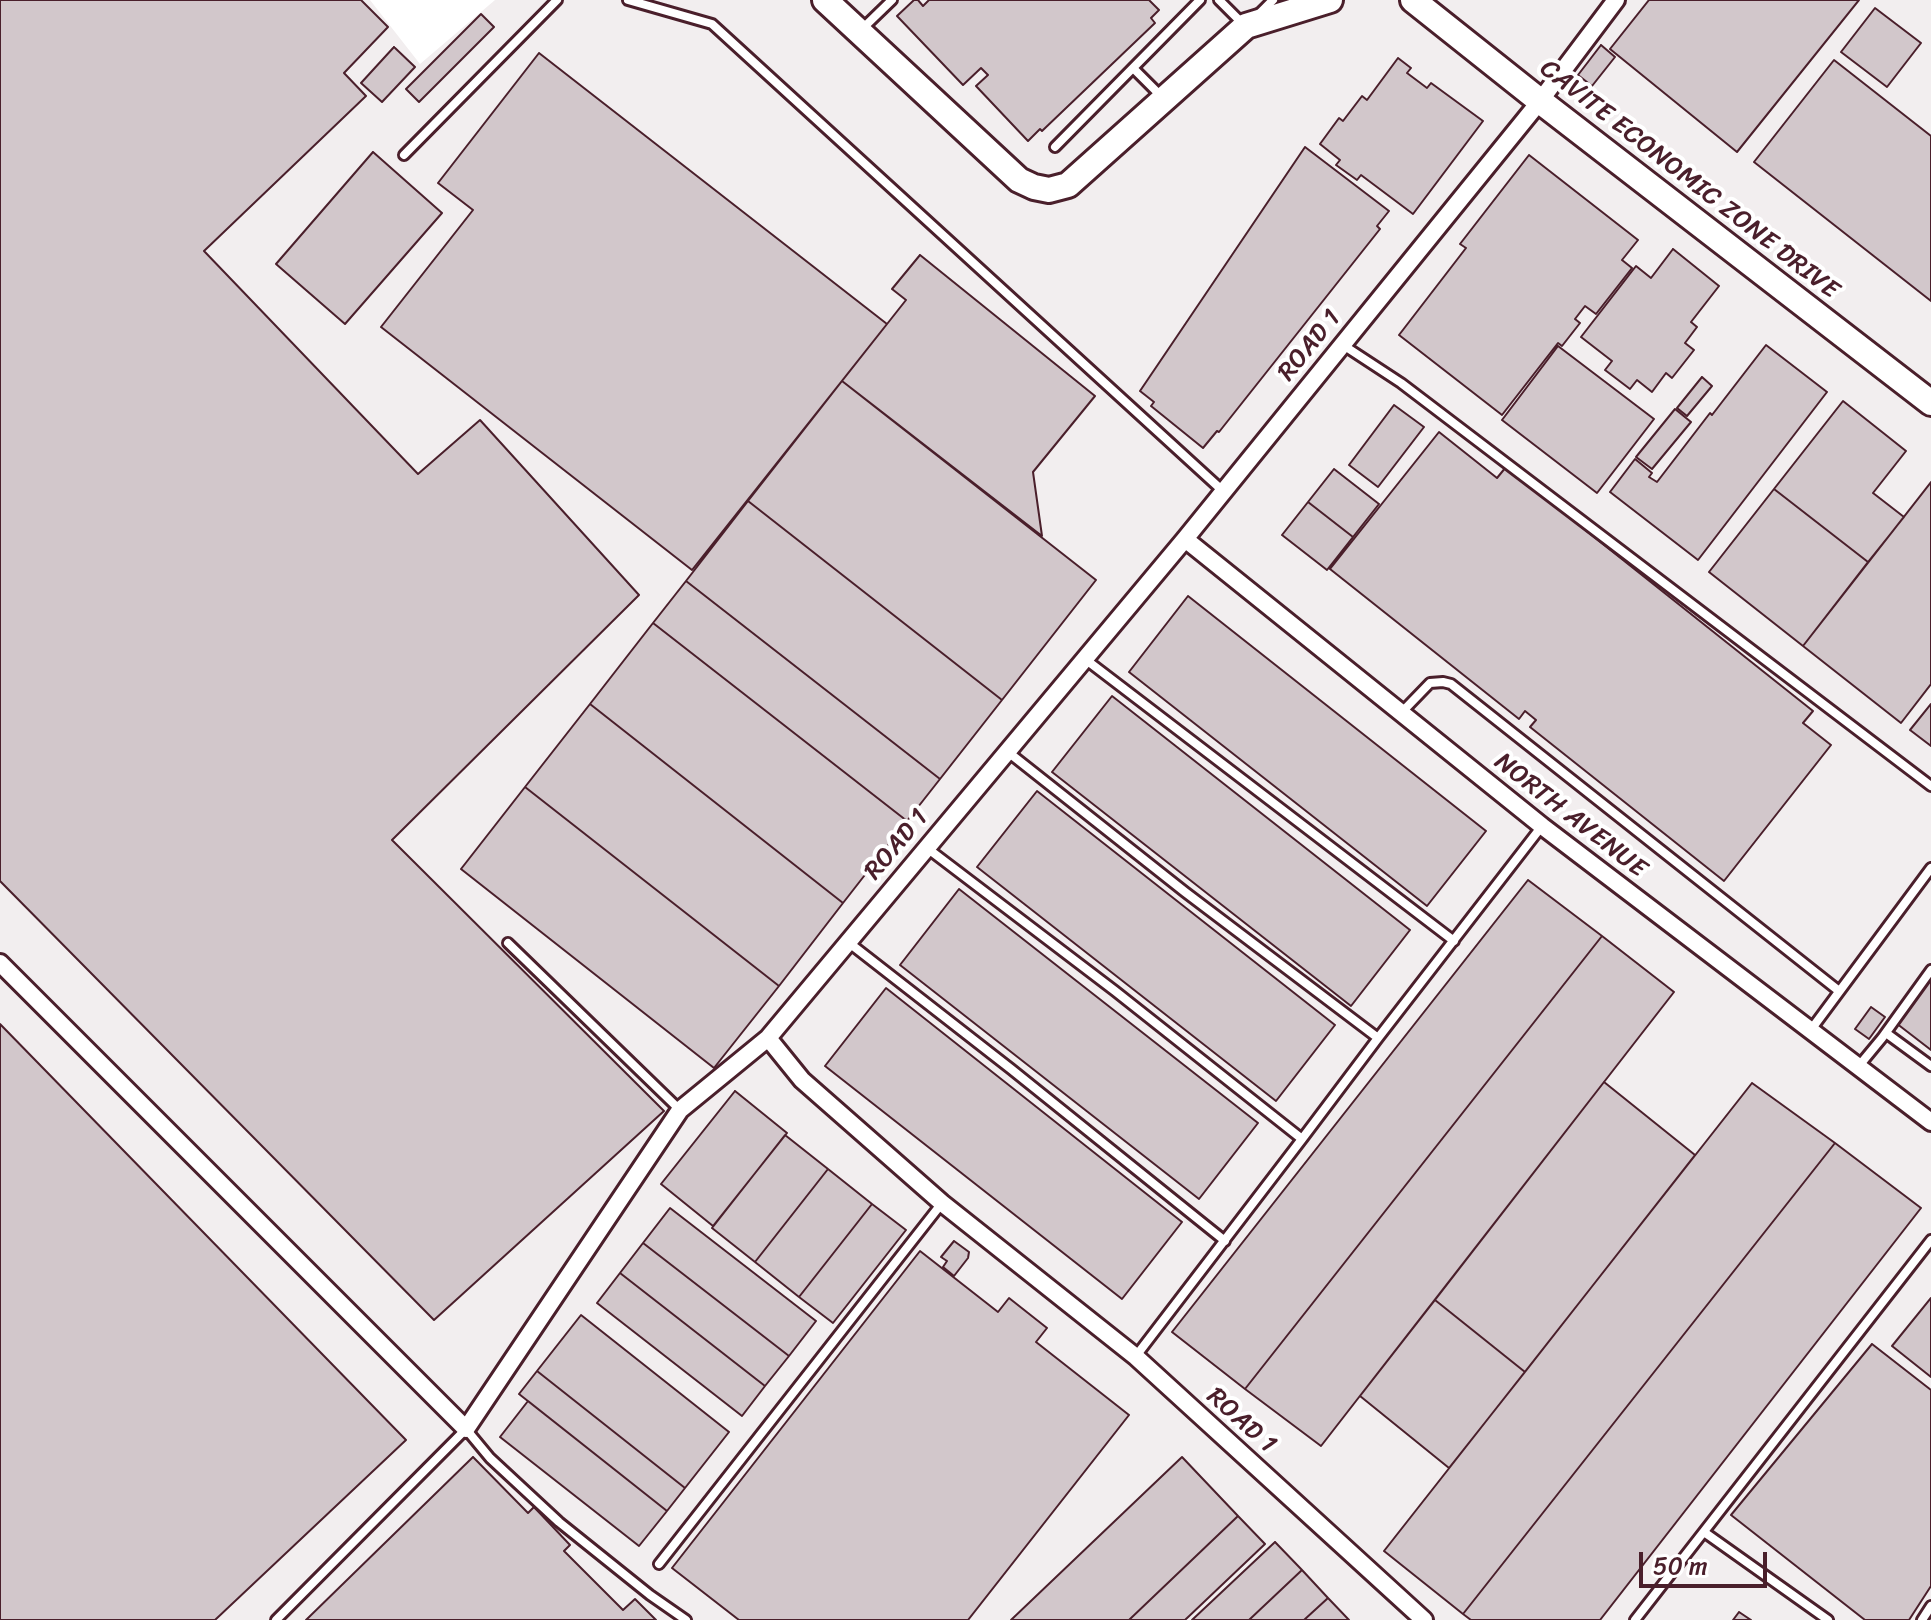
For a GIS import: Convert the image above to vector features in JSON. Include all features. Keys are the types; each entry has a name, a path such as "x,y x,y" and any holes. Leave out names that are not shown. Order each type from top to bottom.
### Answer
{"street":[{"path":"825,0 1019,180 1049,190 1068,185 1246,26 1330,0"},
{"name":"CAVITE ECONOMIC ZONE DRIVE","path":"1413,0 1931,403"},
{"name":"ROAD 1","path":"1424,1620 1136,1357 942,1203 802,1080 768,1038 1224,492 1540,101 1616,0"},
{"name":"NORTH AVENUE","path":"1185,539 1542,826 1931,1122"},
{"path":"0,963 466,1429 680,1110 768,1038"}],"lane":[{"path":"404,155 557,0"},
{"path":"628,0 712,24 1224,492"},
{"path":"859,32 892,0"},
{"path":"1055,147 1200,0"},
{"path":"1219,0 1246,26 1273,0"},
{"path":"1133,68 1165,99"},
{"path":"1343,345 1401,383 1931,786"},
{"path":"1085,659 1454,941"},
{"path":"1401,713 1430,683 1451,684 1839,991"},
{"path":"1008,751 1185,892 1378,1038"},
{"path":"1136,1357 1542,826"},
{"path":"927,848 1302,1139"},
{"path":"1810,1031 1931,868"},
{"path":"848,942 1225,1241"},
{"path":"508,943 680,1110"},
{"path":"1858,1067 1931,970"},
{"path":"1886,1033 1931,1066"},
{"path":"659,1564 942,1203"},
{"path":"1635,1620 1931,1240"},
{"path":"276,1620 466,1429 490,1458 559,1522 686,1620"},
{"path":"1704,1532 1828,1620"},
{"path":"1922,1620 1931,1606"}],"shaded area":[{"path":"0,0 370,0 420,64 495,0 1931,0 1931,1620 0,1620"}],"building":[{"path":"0,0 361,0 388,27 344,73 366,96 204,251 418,474 480,420 639,595 392,840 664,1111 434,1320 0,881"},
{"path":"914,0 923,6 929,0 1149,0 1159,10 1151,18 1155,23 1028,141 976,86 988,75 981,68 963,85 897,16"},
{"path":"1649,0 1859,0 1737,152 1610,49"},
{"path":"1875,8 1921,43 1887,87 1841,52"},
{"path":"481,14 494,27 419,102 406,89"},
{"path":"1601,45 1615,57 1592,86 1578,75"},
{"path":"394,47 415,67 382,102 361,83"},
{"path":"539,53 887,324 692,570 381,327 473,210 438,183"},
{"path":"1398,58 1411,68 1407,73 1427,88 1431,83 1483,121 1413,214 1361,175 1357,180 1336,165 1340,160 1320,144 1339,118 1343,121 1362,96 1367,100"},
{"path":"1834,60 1931,136 1931,301 1754,162"},
{"path":"1305,147 1389,211 1377,226 1380,229 1203,448 1151,406 1154,402 1140,391"},
{"path":"373,152 442,213 345,324 276,264"},
{"path":"1529,155 1638,240 1622,260 1632,268 1596,314 1585,306 1575,319 1580,323 1562,346 1558,343 1502,415 1399,335 1466,248 1460,244"},
{"path":"1673,249 1719,286 1691,322 1697,327 1685,343 1694,350 1672,378 1666,373 1652,392 1637,380 1630,389 1605,370 1612,361 1581,337 1636,266 1651,278"},
{"path":"920,255 1095,396 1033,472 1042,536 842,381 906,300 892,289"},
{"path":"1766,345 1827,392 1698,560 1610,492 1635,459 1652,473 1649,477 1657,482"},
{"path":"1558,346 1654,419 1597,493 1502,420"},
{"path":"1702,377 1712,386 1687,416 1677,408"},
{"path":"842,381 1096,580 1002,700 748,501"},
{"path":"1843,401 1906,451 1873,493 1904,517 1868,562 1774,489"},
{"path":"1394,405 1424,427 1378,487 1349,465"},
{"path":"1675,409 1691,422 1652,469 1636,457"},
{"path":"1439,432 1497,478 1506,467 1813,711 1803,723 1831,745 1724,881 1530,727 1536,720 1525,711 1519,719 1330,569"},
{"path":"1334,469 1379,504 1353,537 1308,502"},
{"path":"1931,482 1931,684 1901,723 1803,646"},
{"path":"1774,489 1868,562 1803,646 1709,572"},
{"path":"748,501 1002,700 940,779 686,581"},
{"path":"1308,502 1353,537 1327,570 1282,535"},
{"path":"686,581 940,779 907,821 653,623"},
{"path":"1188,596 1486,831 1427,906 1129,672"},
{"path":"653,623 907,821 843,903 590,704"},
{"path":"1112,696 1410,930 1351,1006 1052,772"},
{"path":"590,704 843,903 779,986 525,787"},
{"path":"1931,704 1931,746 1910,730"},
{"path":"525,787 779,986 714,1068 461,869"},
{"path":"1037,791 1335,1025 1276,1101 977,867"},
{"path":"1528,880 1602,936 1245,1389 1172,1332"},
{"path":"959,889 1258,1123 1199,1199 900,965"},
{"path":"1602,936 1674,992 1321,1446 1245,1389"},
{"path":"1931,978 1931,1050 1896,1023"},
{"path":"886,988 1182,1222 1122,1299 825,1066"},
{"path":"1871,1007 1885,1017 1869,1039 1855,1029"},
{"path":"0,1024 406,1440 215,1620 0,1620"},
{"path":"1604,1082 1695,1155 1525,1372 1435,1300"},
{"path":"1752,1083 1835,1143 1463,1614 1384,1551"},
{"path":"735,1091 787,1133 713,1226 661,1184"},
{"path":"785,1135 828,1169 755,1262 712,1228"},
{"path":"1835,1143 1921,1208 1600,1620 1471,1620 1463,1614"},
{"path":"828,1169 872,1204 799,1297 755,1262"},
{"path":"872,1204 906,1230 833,1323 799,1297"},
{"path":"670,1208 816,1321 789,1356 643,1243"},
{"path":"954,1241 969,1252 954,1276 943,1267 947,1261 941,1257"},
{"path":"643,1243 789,1356 765,1386 620,1273"},
{"path":"920,1251 998,1312 1009,1298 1047,1328 1036,1342 1129,1415 968,1620 739,1620 672,1568"},
{"path":"620,1273 765,1386 742,1416 597,1303"},
{"path":"1931,1298 1931,1377 1892,1346"},
{"path":"1435,1300 1525,1372 1449,1468 1360,1396"},
{"path":"581,1315 729,1432 685,1488 537,1371"},
{"path":"1872,1344 1931,1390 1931,1586 1909,1620 1865,1620 1731,1515"},
{"path":"537,1371 685,1488 667,1511 519,1394"},
{"path":"528,1401 667,1511 639,1546 500,1437"},
{"path":"473,1457 528,1513 534,1507 570,1545 564,1551 623,1610 635,1599 656,1620 306,1620"},
{"path":"1182,1457 1238,1516 1129,1620 1011,1620"},
{"path":"1238,1516 1265,1544 1185,1620 1129,1620"},
{"path":"1275,1542 1302,1570 1249,1620 1192,1620"},
{"path":"1302,1570 1328,1598 1304,1620 1249,1620"},
{"path":"1328,1598 1349,1620 1304,1620"},
{"path":"1739,1612 1751,1620 1733,1620"}]}
